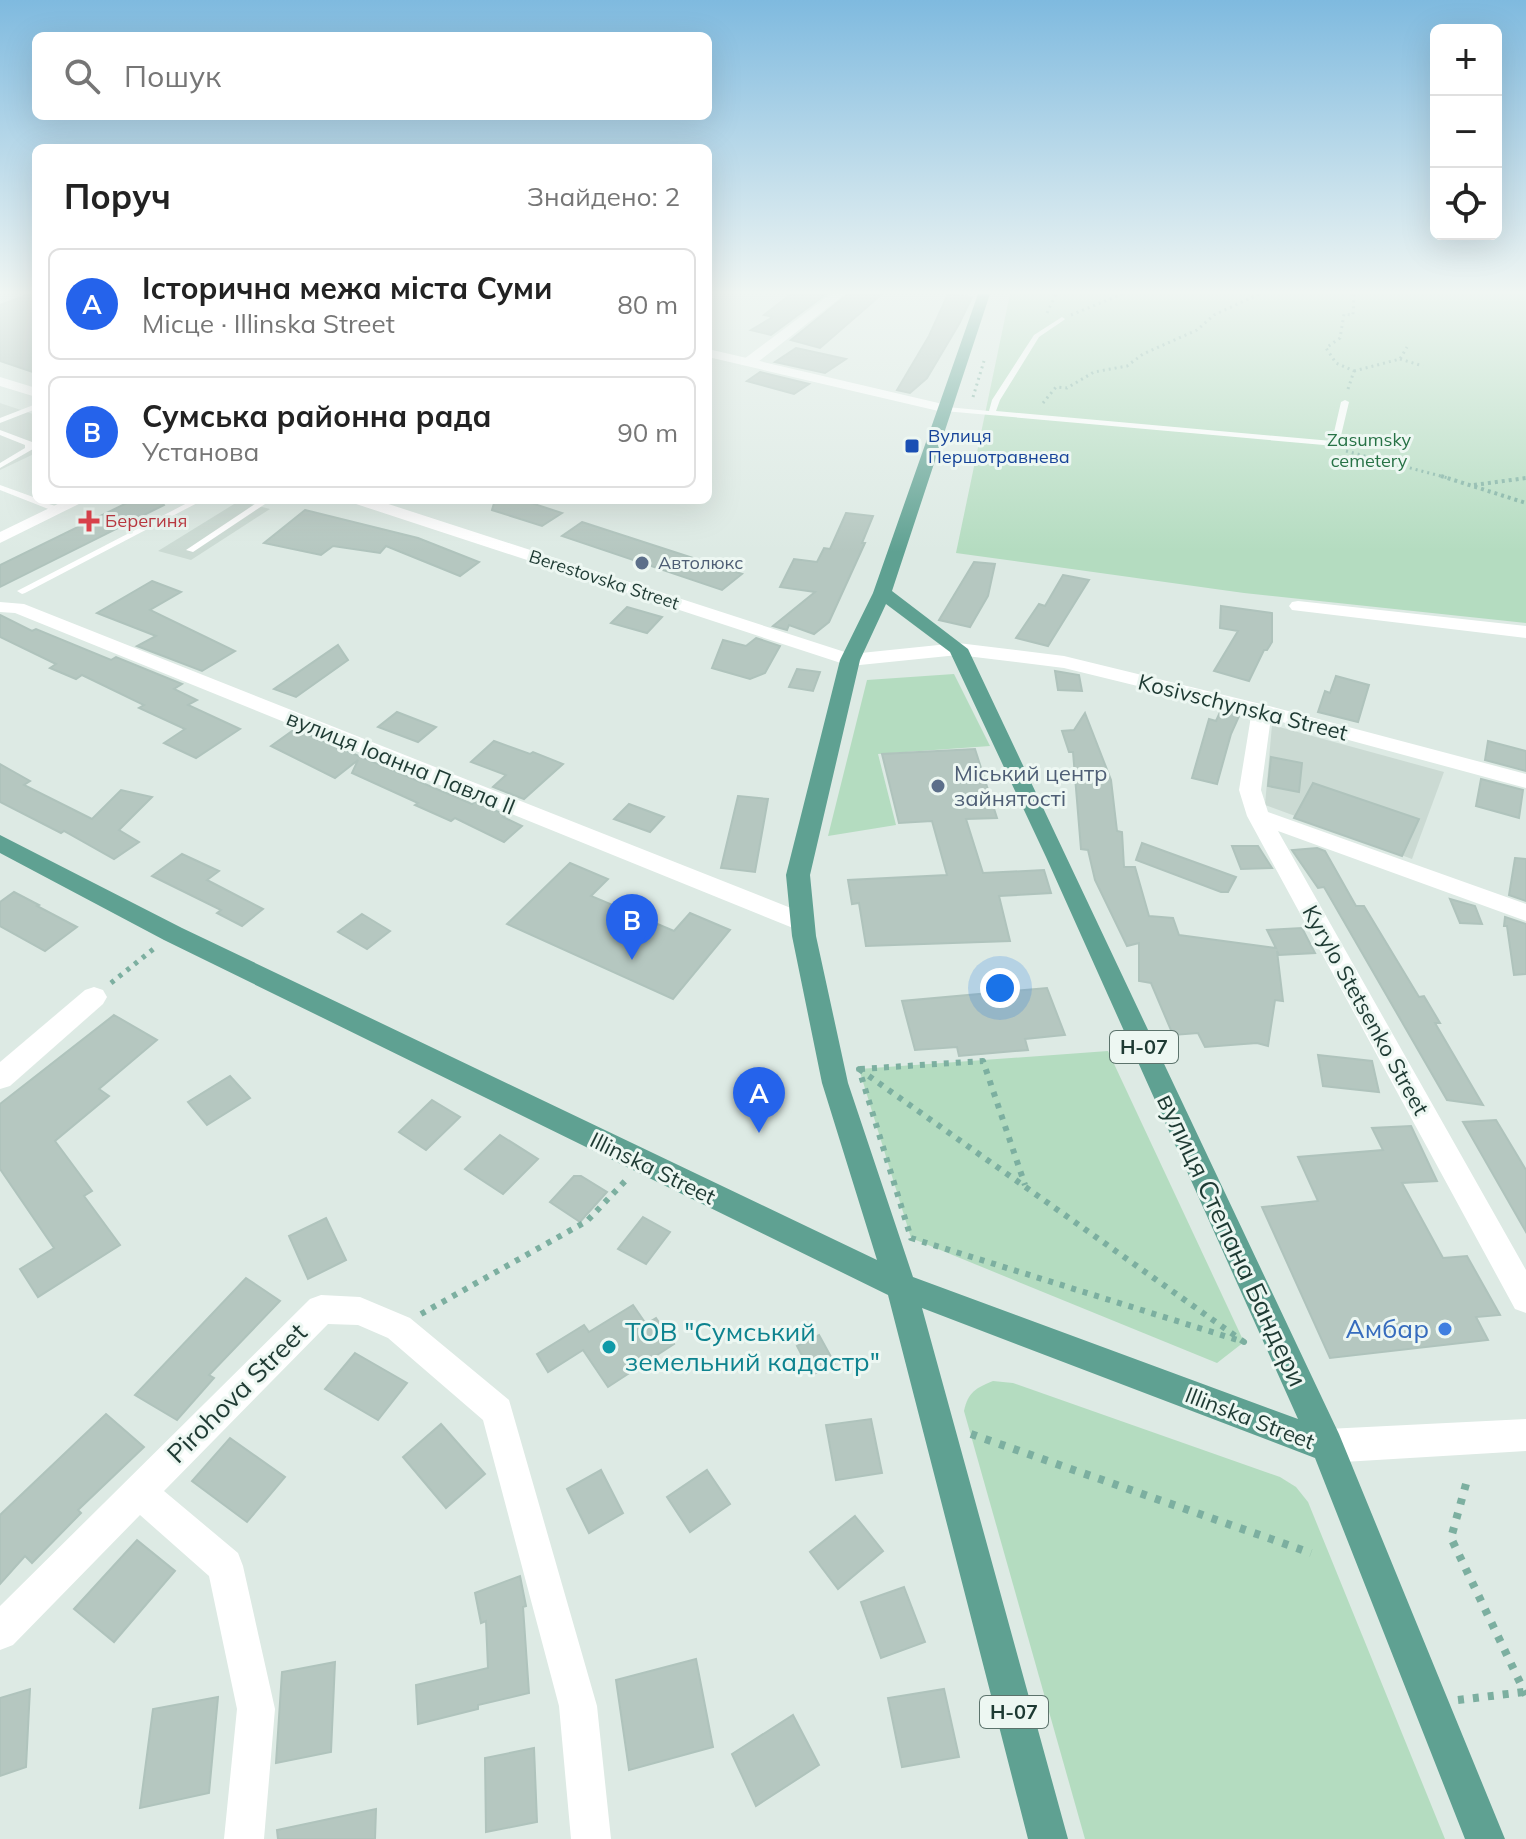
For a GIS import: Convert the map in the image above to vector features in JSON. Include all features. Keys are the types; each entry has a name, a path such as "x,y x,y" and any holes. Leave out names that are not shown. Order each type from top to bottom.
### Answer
{"main road":[{"name":"Н-07","path":"956,380 882,593 850,660 798,875 802,922 835,1083 901,1286 1048,1839"},
{"name":"вулиця Степана Бандери","path":"882,593 958,649 1057,857 1327,1446 1485,1839"},
{"name":"Illinska Street","path":"0,843 173,934 901,1286 1327,1446"}],"street":[{"path":"824,380 947,409"},
{"path":"0,381 32,392"},
{"path":"0,538 71,504"},
{"name":"Berestovska Street","path":"371,504 850,660"},
{"path":"1298,606 1526,632"},
{"name":"вулиця Іоанна Павла II","path":"0,607 18,608 802,922"},
{"name":"Kosivschynska Street","path":"850,660 958,649 1064,662 1262,710 1526,781"},
{"name":"Kyrylo Stetsenko Street","path":"1262,710 1250,790 1258,816 1526,1299"},
{"path":"1258,816 1526,913"},
{"path":"0,1078 104,989"},
{"name":"Pirohova Street","path":"0,1632 321,1309 360,1311 399,1328 497,1411 578,1706 591,1839"},
{"path":"1327,1446 1526,1435"},
{"path":"139,1492 225,1566 256,1709 244,1839"}],"lane":[{"path":"992,413 1009,380"},
{"path":"947,409 1335,444 1345,402"},
{"path":"0,421 32,408"},
{"path":"0,432 29,444 29,449 0,466"},
{"path":"0,487 32,499"},
{"path":"44,504 59,510"},
{"path":"22,591 191,504"},
{"path":"190,550 261,504"}],"path":[{"path":"1033,417 1056,387 1067,388 1081,380"},
{"path":"1345,402 1351,380"},
{"path":"1335,444 1340,449 1473,485 1526,503"},
{"path":"1473,485 1526,478"},
{"path":"104,989 155,948"},
{"path":"859,1069 983,1061 1026,1186"},
{"path":"859,1069 1026,1186 1244,1342 911,1238 859,1069"},
{"path":"399,1328 458,1291 587,1221 642,1162"},
{"path":"971,1434 1311,1553"},
{"path":"1430,1704 1525,1694 1451,1538 1466,1484"}],"shaded area":[{"path":"0,403 32,414 32,455 0,470"},
{"path":"234,504 270,509 191,560 158,551"},
{"path":"1272,725 1444,772 1412,859 1265,805"}],"green space":[{"name":"Zasumsky cemetery","path":"992,380 1526,380 1526,623 1244,593 956,553"},
{"path":"954,674 990,746 878,754 896,825 828,836 867,680"},
{"path":"1108,1051 1244,1342 1217,1363 911,1238 859,1069"},
{"path":"993,1381 1013,1383 1280,1477 1296,1487 1308,1502 1445,1839 1085,1839 964,1411 974,1392"}],"building":[{"path":"792,380 809,384 794,394 747,381"},
{"path":"903,380 925,380 910,393 897,390"},
{"path":"125,504 164,505 0,587 0,565"},
{"path":"494,504 534,504 562,513 542,526 492,510"},
{"path":"305,510 418,538 479,562 460,576 386,546 380,553 333,546 321,555 264,543"},
{"path":"846,513 873,516 862,543 865,543 829,622 814,634 789,625 787,630 773,626 815,592 780,587 794,559 817,562 824,548 830,549"},
{"path":"582,522 742,574 722,590 562,536"},
{"path":"974,562 995,564 988,596 970,627 939,620"},
{"path":"1063,575 1089,580 1048,646 1016,638 1039,604 1045,606"},
{"path":"152,581 181,592 150,610 235,651 202,671 137,646 156,636 97,613"},
{"path":"1221,606 1272,613 1272,642 1264,650 1249,681 1214,671 1238,631 1220,628"},
{"path":"627,607 662,617 647,633 611,623"},
{"path":"0,615 32,631 36,629 111,660 116,657 182,684 174,689 197,700 188,705 240,729 196,758 164,743 185,729 139,708 144,705 82,675 76,679 50,668 56,664 0,637"},
{"path":"756,638 780,646 765,673 750,679 712,668 723,640 746,646"},
{"path":"338,645 348,660 296,697 274,689"},
{"path":"797,669 820,672 813,691 789,687"},
{"path":"1055,671 1079,675 1082,691 1058,690"},
{"path":"1336,676 1369,685 1358,722 1318,712 1325,691 1330,693"},
{"path":"1221,710 1240,714 1217,784 1192,778 1209,719 1216,721"},
{"path":"397,712 436,727 418,742 378,727"},
{"path":"1085,713 1111,780 1117,831 1122,832 1124,867 1135,867 1149,916 1173,918 1179,935 1276,948 1267,930 1302,928 1315,953 1279,955 1277,951 1283,1001 1275,1000 1268,1046 1257,1043 1205,1047 1198,1033 1173,1035 1151,983 1139,981 1139,943 1127,946 1095,880 1088,850 1081,849 1073,752 1069,752 1062,731 1074,730"},
{"path":"295,729 472,804 475,802 506,815 503,817 522,826 504,842 455,818 451,821 415,805 418,803 352,773 358,760 335,778 271,746"},
{"path":"494,741 563,764 524,799 493,787 506,775 471,762"},
{"path":"1488,741 1526,751 1526,771 1485,760"},
{"path":"975,749 997,818 966,819 983,873 1044,870 1051,893 999,896 1010,941 866,946 859,903 852,904 848,880 947,875 932,821 899,823 882,754"},
{"path":"1271,757 1302,763 1299,792 1268,786"},
{"path":"0,764 30,781 24,785 92,819 121,790 152,797 119,830 139,842 114,859 64,831 61,833 0,802"},
{"path":"1481,779 1523,790 1519,818 1476,806"},
{"path":"1313,783 1419,819 1402,856 1294,818"},
{"path":"738,796 768,799 755,872 721,868"},
{"path":"629,804 664,817 650,832 614,819"},
{"path":"1142,843 1236,877 1228,892 1221,892 1136,860"},
{"path":"1232,846 1258,846 1272,868 1241,869"},
{"path":"1317,848 1325,851 1356,906 1364,906 1419,997 1424,996 1440,1023 1435,1023 1483,1105 1447,1100 1324,887 1318,888 1292,850"},
{"path":"182,854 219,871 207,880 263,909 242,926 217,913 221,910 152,876"},
{"path":"1515,858 1526,859 1526,901 1509,895"},
{"path":"570,863 608,879 591,896 674,931 690,913 730,930 673,999 507,924"},
{"path":"14,892 77,927 45,951 0,926 0,902"},
{"path":"1450,899 1475,906 1482,924 1460,923"},
{"path":"362,914 390,931 367,949 338,932"},
{"path":"1505,917 1526,924 1526,974 1514,975"},
{"path":"1047,988 1065,1035 1025,1039 1028,1050 959,1056 957,1047 915,1050 902,1001"},
{"path":"114,1015 157,1040 99,1089 109,1096 55,1141 92,1191 84,1196 120,1245 38,1297 20,1269 54,1248 0,1169 0,1104"},
{"path":"1318,1055 1372,1061 1379,1092 1323,1086"},
{"path":"230,1076 250,1098 207,1125 188,1102"},
{"path":"432,1100 460,1117 426,1150 399,1132"},
{"path":"1496,1120 1526,1170 1526,1232 1463,1122"},
{"path":"1411,1126 1437,1181 1402,1183 1443,1258 1467,1256 1500,1315 1476,1317 1488,1340 1330,1358 1262,1207 1318,1201 1298,1157 1383,1150 1372,1128"},
{"path":"500,1135 538,1159 503,1194 465,1169"},
{"path":"574,1176 581,1176 607,1192 580,1222 550,1202"},
{"path":"643,1217 670,1232 646,1264 618,1249"},
{"path":"326,1218 346,1260 308,1279 289,1236"},
{"path":"246,1278 280,1301 209,1375 214,1378 177,1420 135,1395"},
{"name":"ТОВ \"Сумський земельний кадастр\"","path":"633,1305 646,1324 656,1318 674,1344 608,1387 583,1350 548,1372 537,1354 584,1325 589,1332"},
{"path":"819,1335 835,1364 812,1375 797,1346"},
{"path":"355,1353 407,1383 378,1420 325,1389"},
{"path":"106,1414 144,1447 78,1510 81,1513 32,1563 25,1556 0,1584 0,1515"},
{"path":"871,1419 882,1473 836,1480 826,1425"},
{"path":"441,1424 485,1474 446,1508 403,1457"},
{"path":"230,1438 285,1477 247,1522 192,1481"},
{"path":"601,1470 623,1513 589,1533 567,1489"},
{"path":"707,1470 730,1504 690,1532 667,1497"},
{"path":"855,1516 883,1551 838,1589 810,1552"},
{"path":"137,1540 175,1571 114,1642 74,1609"},
{"path":"520,1576 526,1606 523,1607 529,1693 418,1724 416,1685 488,1668 486,1621 481,1623 475,1593"},
{"path":"904,1587 925,1642 881,1658 861,1602"},
{"path":"696,1659 713,1747 629,1770 616,1680"},
{"path":"335,1662 331,1752 276,1763 282,1672"},
{"path":"30,1689 26,1767 0,1776 0,1698"},
{"path":"944,1689 959,1757 902,1767 888,1698"},
{"path":"218,1697 209,1793 140,1808 153,1709"},
{"path":"793,1715 819,1765 756,1806 732,1754"},
{"path":"534,1748 537,1822 486,1832 485,1758"},
{"path":"376,1809 375,1839 278,1839 277,1830"}],"place":[{"name":"Вулиця Першотравнева","path":"912,446"},
{"name":"Берегиня","path":"89,521"},
{"name":"Автолюкс","path":"642,563"},
{"name":"Міський центр зайнятості","path":"938,786"},
{"name":"Сумська районна рада","path":"632,960"},
{"name":"Історична межа міста Суми","path":"759,1133"},
{"name":"Амбар","path":"1445,1329"},
{"name":"ТОВ \"Сумський земельний кадастр\"","path":"609,1347"}]}
